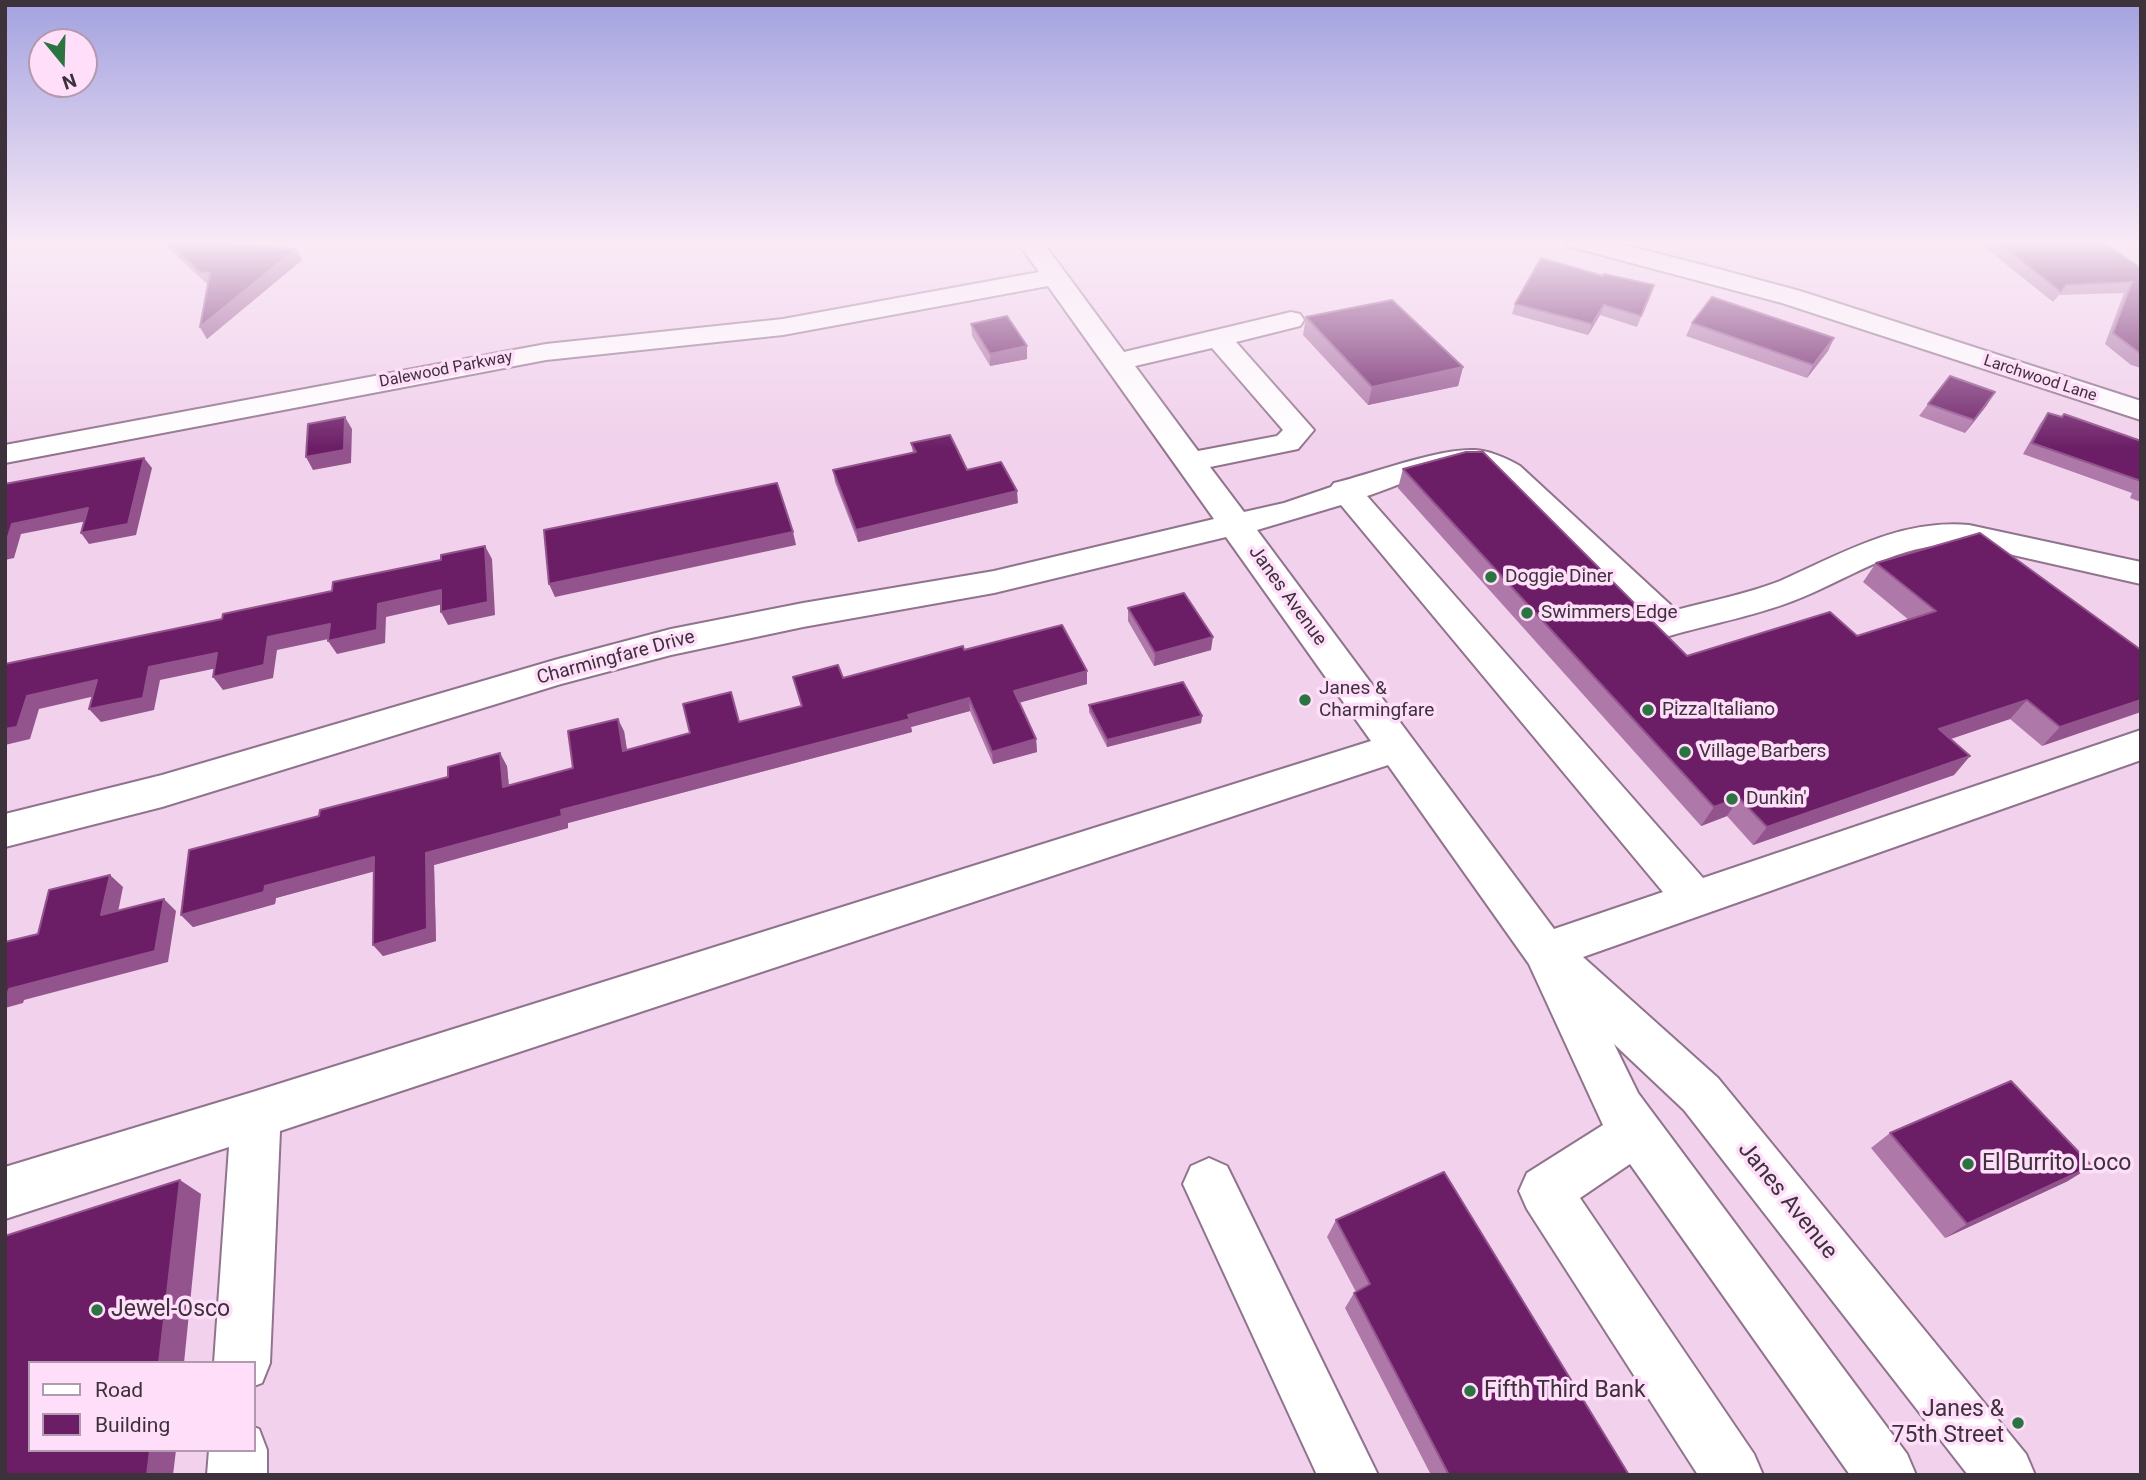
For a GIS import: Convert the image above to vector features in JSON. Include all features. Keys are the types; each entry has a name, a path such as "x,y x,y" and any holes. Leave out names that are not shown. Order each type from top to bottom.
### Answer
{"street":[{"name":"Dalewood Parkway","path":"5,454 546,352 783,327 875,310"},
{"name":"Janes Avenue","path":"1079,310 1545,951 1621,1110 1886,1475"},
{"name":"Larchwood Lane","path":"1831,310 2141,411"},
{"path":"1116,362 1290,320"},
{"path":"1189,462 1287,443 1299,430 1218,338"},
{"name":"Charmingfare Drive","path":"5,831 162,792 558,672 671,642 803,615 994,582 1292,511 1345,491 1461,459 1478,459 1509,473 1669,624 1789,590 1868,552 1943,533 1969,535 2141,573"},
{"path":"1345,491 1695,899"},
{"path":"1545,951 2141,746"},
{"path":"5,1193 256,1115 1397,747"},
{"name":"Janes Avenue","path":"1545,951 1701,1094 2005,1475"},
{"path":"242,1361 256,1115"},
{"path":"1637,1130 1545,1191 1733,1475"},
{"path":"1209,1184 1348,1475"},
{"path":"237,1475 238,1452"}],"building":[{"path":"203,310 221,310 200,327"},
{"path":"1341,310 1403,310 1463,367 1372,387 1306,317"},
{"path":"1538,310 1601,310 1592,324"},
{"path":"1621,310 1643,310 1641,316"},
{"path":"1702,310 1751,310 1834,338 1813,365 1692,323"},
{"path":"2122,310 2141,310 2141,354 2113,333"},
{"path":"1007,316 1027,346 990,354 971,324"},
{"path":"1950,376 1995,392 1974,420 1928,404"},
{"path":"2048,413 2062,417 2064,414 2141,441 2141,481 2032,443"},
{"path":"345,417 344,450 306,457 308,424"},
{"path":"950,435 967,470 1001,462 1017,491 856,530 833,470 916,452 911,443"},
{"path":"1466,452 1483,452 1687,656 1830,612 1857,636 1936,611 1876,563 1980,533 2141,650 2141,700 2060,727 2027,700 1939,729 1970,756 1767,827 1739,798 1714,807 1403,469"},
{"path":"144,458 128,524 81,533 88,508 12,524 5,546 5,484"},
{"path":"777,483 793,532 549,584 544,530"},
{"path":"485,546 488,602 441,612 441,590 378,604 377,630 328,641 330,624 268,637 264,665 213,677 217,653 149,667 143,698 89,709 97,680 27,696 17,727 5,729 5,664 222,619 223,614 332,591 333,582 441,560 441,555"},
{"path":"1184,593 1213,637 1155,653 1128,608"},
{"path":"1062,625 1087,671 1014,691 1036,739 992,752 969,698 908,715 910,719 561,810 562,816 426,853 427,929 373,945 374,857 265,886 264,892 181,915 189,850 319,816 320,810 448,777 448,767 500,753 503,787 573,768 568,731 618,719 623,751 690,733 683,704 731,692 739,722 802,706 793,677 838,665 843,678 963,646 964,650"},
{"path":"1183,682 1202,716 1107,740 1089,705"},
{"path":"110,875 101,915 164,899 155,951 9,989 5,993 5,942 38,934 49,890"},
{"name":"El Burrito Loco","path":"2011,1081 2092,1166 1967,1224 1890,1133"},
{"name":"Fifth Third Bank","path":"1444,1172 1629,1475 1449,1475 1354,1293 1370,1284 1336,1220"},
{"name":"Jewel-Osco","path":"180,1180 159,1361 28,1361 28,1452 150,1452 147,1475 5,1475 5,1236"}],"place":[{"name":"Doggie Diner","path":"1491,577"},
{"name":"Swimmers Edge","path":"1527,613"},
{"name":"Janes & Charmingfare","path":"1305,700"},
{"name":"Pizza Italiano","path":"1648,710"},
{"name":"Village Barbers","path":"1685,752"},
{"name":"Dunkin'","path":"1732,799"},
{"name":"El Burrito Loco","path":"1968,1164"},
{"name":"Jewel-Osco","path":"97,1310"},
{"name":"Fifth Third Bank","path":"1470,1391"},
{"name":"Janes & 75th Street","path":"2018,1423"}]}
